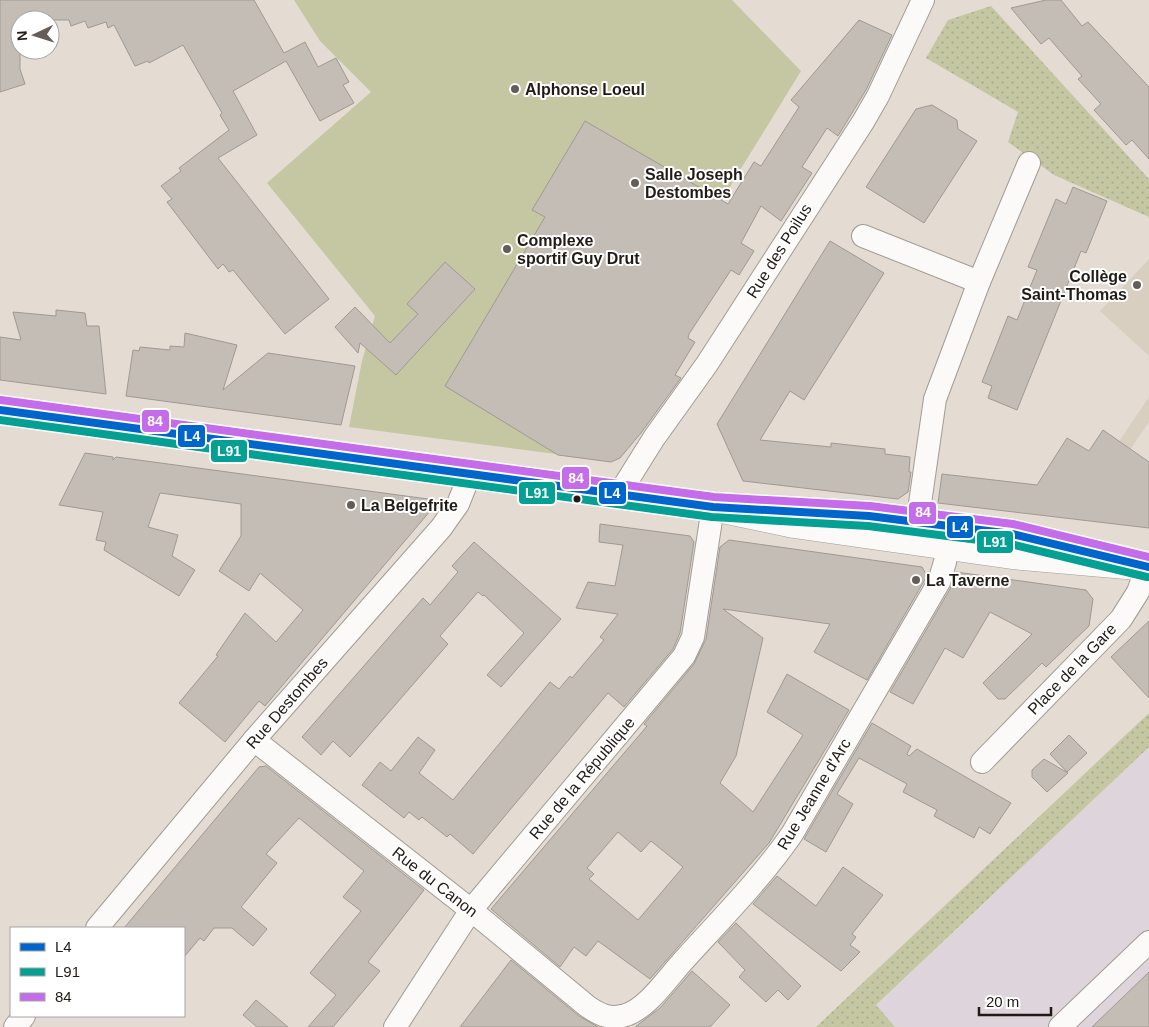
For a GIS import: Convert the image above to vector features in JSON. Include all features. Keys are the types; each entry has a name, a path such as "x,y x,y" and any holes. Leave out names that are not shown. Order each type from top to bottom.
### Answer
{"main road":[{"path":"0,410 713,507 794,524 950,536 1049,560 1148,567"}],"street":[{"name":"Rue des Poilus","path":"619,494 654,438 707,364 863,122 878,96 923,0"},
{"path":"916,532 935,399 979,282 1029,163"},
{"path":"863,236 979,282"},
{"name":"Rue Destombes","path":"98,927 254,740 441,528 461,498 470,474"},
{"name":"Rue de la République","path":"395,1027 471,910 689,648 693,637 713,507"},
{"name":"Rue Jeanne d'Arc","path":"617,1017 632,1012 646,1001 784,846 931,597 938,582 950,536"},
{"name":"Place de la Gare","path":"982,762 1121,619 1138,592 1148,567"},
{"name":"Rue du Canon","path":"254,740 471,910 587,1006 608,1017 617,1017"},
{"path":"1060,1027 1149,942"},
{"path":"15,1027 23,1017"}],"shaded area":[{"name":"Collège Saint-Thomas","path":"1149,259 1149,356 1100,311"},
{"path":"1149,397 1149,422 1116,470 1091,521 1076,520 1105,462"},
{"path":"1149,747 1149,1027 895,1027 876,1006"}],"green space":[{"name":"Complexe sportif Guy Drut","path":"294,0 732,0 801,71 737,175 571,456 349,427 362,361 375,316 267,183 371,92 320,41"},
{"path":"991,6 1149,179 1149,217 1054,175 1008,142 1018,112 926,58 948,20"},
{"path":"1149,713 1149,747 876,1005 895,1027 816,1027"}],"building":[{"path":"0,0 254,0 284,53 305,42 318,67 336,58 349,82 343,85 354,103 320,121 286,61 233,91 257,135 218,158 329,299 285,334 233,270 229,272 223,264 218,269 167,202 172,199 161,186 181,171 179,168 229,130 220,115 222,113 183,45 149,63 148,61 135,66 114,25 108,28 106,22 88,28 85,21 71,26 69,20 60,20 60,10 10,10 10,60 20,60 20,69 25,84 0,92"},
{"path":"1046,0 1061,0 1082,26 1088,22 1149,87 1149,159 1132,140 1126,145 1094,110 1101,104 1078,79 1082,76 1049,38 1041,44 1011,8"},
{"path":"859,20 892,35 866,90 838,136 827,128 802,167 812,173 781,221 761,206 741,243 754,251 739,275 731,270 689,334 688,338 695,342 675,375 681,378 641,433 620,458 611,462 558,455 445,386 545,217 532,210 585,121 728,204 754,162 761,166 799,107 791,100"},
{"path":"932,105 957,120 958,129 977,141 924,223 866,187 916,109"},
{"path":"1073,187 1107,201 1086,253 1081,251 1017,410 988,398 992,386 982,382 1008,316 1017,320 1037,270 1028,267 1056,199 1066,204"},
{"path":"830,241 884,273 804,400 790,391 760,440 831,447 831,443 885,449 885,454 910,457 909,472 911,472 908,492 898,499 743,481 717,424"},
{"path":"445,262 475,289 396,375 360,343 358,353 335,327 355,307 390,343 418,314 407,304"},
{"path":"56,310 85,313 87,326 99,326 106,394 0,380 0,337 21,340 13,312 56,316"},
{"path":"185,333 237,345 223,390 268,353 355,366 341,425 126,396 133,350 139,351 140,347 170,350 170,346 184,347"},
{"path":"1103,430 1149,462 1149,528 938,503 942,474 1037,485 1067,438 1089,451"},
{"path":"85,453 113,457 113,460 116,457 428,499 431,510 265,706 259,701 225,742 179,703 218,656 216,655 245,613 276,642 303,610 260,573 249,591 219,571 241,536 241,504 160,493 148,527 178,535 172,556 195,570 179,596 104,550 106,542 96,540 103,512 59,505"},
{"path":"600,524 690,536 694,542 680,633 673,649 624,707 608,693 473,854 450,834 447,837 422,817 419,820 409,812 404,818 362,785 380,762 391,771 418,737 435,750 419,773 453,800 550,682 559,689 570,676 572,678 604,640 600,637 618,614 576,608 588,582 615,586 623,545 599,542"},
{"path":"729,540 922,567 927,576 867,680 814,652 830,624 723,609 763,638 736,756 720,783 753,812 803,735 767,712 787,674 849,710 769,843 650,979 598,941 586,956 574,947 560,967 491,909 647,726 644,724 694,664 706,639 720,547","holes":["618,832 641,852 651,841 683,867 638,920 589,879 594,874 587,868"]},
{"path":"474,542 561,619 501,687 487,675 524,633 484,595 478,592 440,636 448,644 350,757 333,741 321,755 302,737 423,598 430,605 458,572 452,566"},
{"path":"956,572 1086,590 1093,599 1089,626 1046,667 1042,663 1005,699 998,699 983,683 1032,634 990,612 963,658 945,648 913,704 890,692 950,589"},
{"path":"1149,621 1149,698 1111,657"},
{"path":"872,723 911,746 907,754 909,756 917,749 1011,803 990,834 979,827 974,838 934,816 937,810 903,792 907,784 859,758 837,794 853,804 826,852 804,839"},
{"path":"1069,735 1087,753 1067,772 1050,754"},
{"path":"1044,759 1068,773 1047,792 1032,777 1032,770"},
{"path":"266,766 424,890 368,962 380,971 333,1027 308,1027 336,995 310,973 361,911 343,897 364,871 299,818 266,854 277,863 241,907 267,929 253,946 232,928 214,928 204,941 200,938 185,956 185,927 125,927 259,767"},
{"path":"843,867 883,895 852,934 856,937 850,945 860,952 841,971 753,904 777,876 816,906"},
{"path":"736,923 801,986 788,1000 778,990 766,1002 739,977 745,970 718,942"},
{"path":"511,960 579,1016 598,1027 460,1027"},
{"path":"692,971 730,1005 710,1027 635,1027 660,1008"},
{"path":"1149,972 1149,1027 1092,1027"},
{"path":"256,1000 288,1027 257,1027 243,1015"}],"transit line":[{"name":"84","path":"1,400 714,497 870,506 1013,524 1149,557"},
{"name":"L4","path":"0,410 713,507 869,516 1012,534 1149,567"},
{"name":"L91","path":"0,420 712,517 868,526 1010,544 1147,577"}],"place":[{"name":"Alphonse Loeul","path":"515,89"},
{"name":"Salle Joseph Destombes","path":"635,183"},
{"name":"Complexe sportif Guy Drut","path":"507,249"},
{"name":"Collège Saint-Thomas","path":"1137,285"},
{"name":"La Belgefrite","path":"351,505"},
{"name":"La Taverne","path":"916,580"}]}
